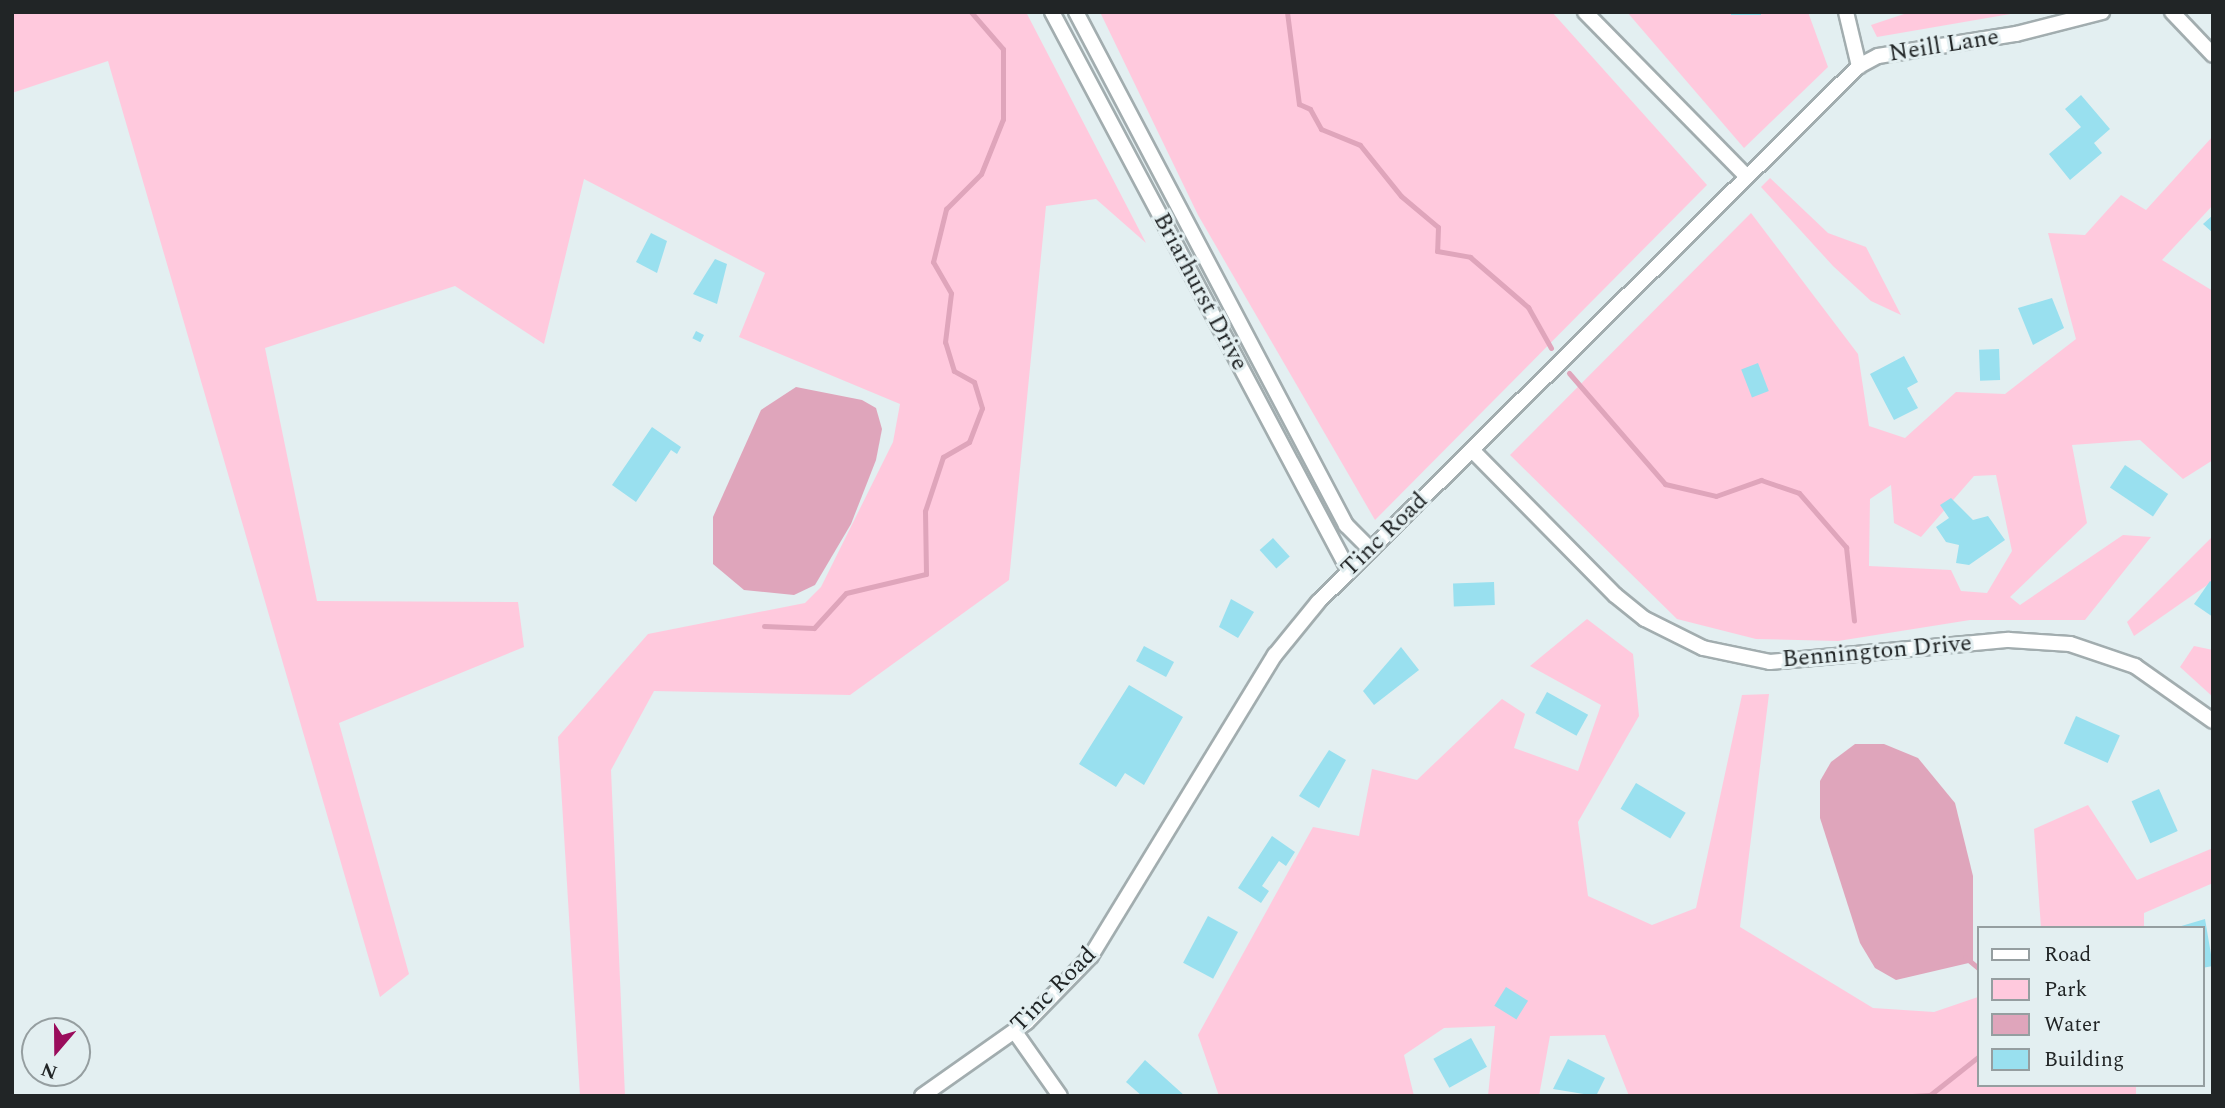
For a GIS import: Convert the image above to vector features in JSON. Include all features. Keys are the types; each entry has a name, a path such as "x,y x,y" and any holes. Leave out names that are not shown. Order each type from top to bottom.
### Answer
{"street":[{"name":"Briarhurst Drive","path":"1052,12 1349,570"},
{"name":"Briarhurst Drive","path":"1076,12 1346,525 1371,550"},
{"path":"1585,12 1745,174"},
{"path":"1846,12 1859,66"},
{"name":"Neill Lane","path":"1745,174 1859,66 1878,56 2016,34 2102,12"},
{"path":"2172,12 2213,55"},
{"name":"Tinc Road","path":"922,1096 1015,1032 1104,939 1275,655 1349,570 1472,450 1745,174"},
{"name":"Bennington Drive","path":"1472,450 1615,594 1645,619 1703,648 1770,662 2009,640 2070,644 2135,666 2213,721"},
{"path":"1015,1032 1060,1096"}],"green space":[{"path":"12,12 1026,12 1146,243 1096,199 1046,206 1009,580 850,695 654,691 611,770 625,1096 580,1096 558,737 648,634 805,603 821,587 893,442 900,404 739,337 765,273 584,179 544,344 455,286 265,348 317,601 518,602 524,647 339,723 409,974 380,997 108,61 12,93"},
{"path":"1100,12 1552,12 1707,185 1375,520 1198,215"},
{"path":"1627,12 1808,12 1828,67 1744,148"},
{"path":"1910,12 2022,12 1877,37 1871,25"},
{"path":"2213,136 2213,205 2162,260 2213,291 2213,460 2183,479 2140,440 2072,445 2087,523 2010,597 2020,605 2123,535 2151,537 2085,620 1970,620 1838,641 1756,639 1677,619 1510,455 1751,213 1858,354 1869,426 1905,438 1956,392 2005,394 2076,339 2048,233 2085,235 2121,195 2146,210","holes":["1996,475 2012,551 1987,593 1961,591 1951,570 1869,566 1870,499 1891,485 1894,523 1921,537 1974,476"]},
{"path":"1770,178 1828,233 1866,247 1901,315 1871,301 1833,266 1761,187"},
{"path":"2213,536 2213,581 2134,636 2127,622"},
{"path":"1587,619 1633,654 1639,716 1578,822 1588,896 1652,925 1696,908 1742,695 1769,694 1740,927 1873,1008 1934,1012 1976,998 1976,1087 2136,1087 2136,1096 1629,1096 1605,1035 1550,1036 1539,1096 1488,1096 1495,1026 1444,1028 1404,1055 1414,1096 1219,1096 1198,1035 1313,827 1359,836 1372,769 1417,780 1502,699 1525,714 1514,748 1578,771 1601,705 1530,666"},
{"path":"2194,646 2213,650 2213,697 2180,667"},
{"path":"2088,805 2137,880 2213,848 2213,883 2144,913 2144,926 2041,926 2034,829"}],"water":[{"path":"796,387 862,400 876,408 882,429 876,460 851,524 815,585 794,595 744,590 713,564 713,517 761,410"},
{"path":"1855,744 1884,744 1918,758 1955,803 1973,876 1973,962 1896,980 1875,968 1860,943 1820,818 1820,781 1831,762"}],"building":[{"path":"1731,12 1761,12 1761,15 1731,15"},
{"path":"2081,95 2110,129 2094,143 2102,153 2070,180 2049,154 2081,127 2065,109"},
{"path":"2213,215 2213,233 2203,224"},
{"path":"651,233 667,241 657,273 636,262"},
{"path":"715,259 727,264 717,304 693,294"},
{"path":"2052,298 2064,328 2033,345 2018,308"},
{"path":"696,331 704,335 700,342 692,338"},
{"path":"1999,349 2000,380 1980,381 1979,350"},
{"path":"1904,356 1918,382 1907,388 1918,408 1894,420 1870,374"},
{"path":"1758,363 1769,391 1752,397 1741,369"},
{"path":"652,427 681,447 677,454 671,450 636,502 612,485"},
{"path":"2125,465 2168,494 2153,516 2110,487"},
{"path":"1951,498 1973,520 1988,516 2005,540 1969,565 1956,563 1959,545 1946,542 1936,527 1949,518 1940,505"},
{"path":"1273,538 1290,557 1276,569 1260,550"},
{"path":"2210,581 2213,583 2213,617 2194,604"},
{"path":"1494,582 1495,605 1454,606 1453,583"},
{"path":"1231,599 1254,612 1238,638 1219,627"},
{"path":"1144,646 1174,662 1166,677 1136,661"},
{"path":"1401,647 1419,670 1374,705 1363,691"},
{"path":"1129,685 1183,717 1144,785 1125,773 1116,787 1079,764"},
{"path":"1547,692 1588,715 1576,736 1535,713"},
{"path":"2076,716 2120,736 2108,763 2064,743"},
{"path":"1329,750 1346,760 1319,808 1299,796"},
{"path":"1636,783 1686,813 1670,839 1621,809"},
{"path":"2159,789 2178,831 2150,843 2132,801"},
{"path":"1272,836 1295,852 1286,866 1279,861 1262,886 1269,891 1261,903 1238,888"},
{"path":"1208,916 1238,932 1213,979 1183,963"},
{"path":"2205,919 2213,966 2204,968 2204,926 2181,926"},
{"path":"1506,987 1528,1001 1516,1019 1494,1006"},
{"path":"1471,1038 1487,1067 1449,1088 1433,1059"},
{"path":"1568,1059 1605,1078 1596,1096 1553,1089"},
{"path":"1145,1060 1185,1096 1142,1096 1126,1082"}],"waterway":[{"path":"764,626 814,628 846,593 926,574 925,511 943,457 969,442 982,408 974,382 954,371 945,342 951,293 933,262 946,209 981,174 1003,119 1003,49 971,12"},
{"path":"1287,12 1299,104 1310,109 1321,129 1360,145 1401,196 1438,227 1437,251 1470,257 1528,307 1551,348"},
{"path":"1569,373 1665,484 1716,496 1761,480 1799,493 1846,547 1854,621"},
{"path":"1965,957 1976,966"},
{"path":"1912,1096 1930,1095 1976,1059"}]}
